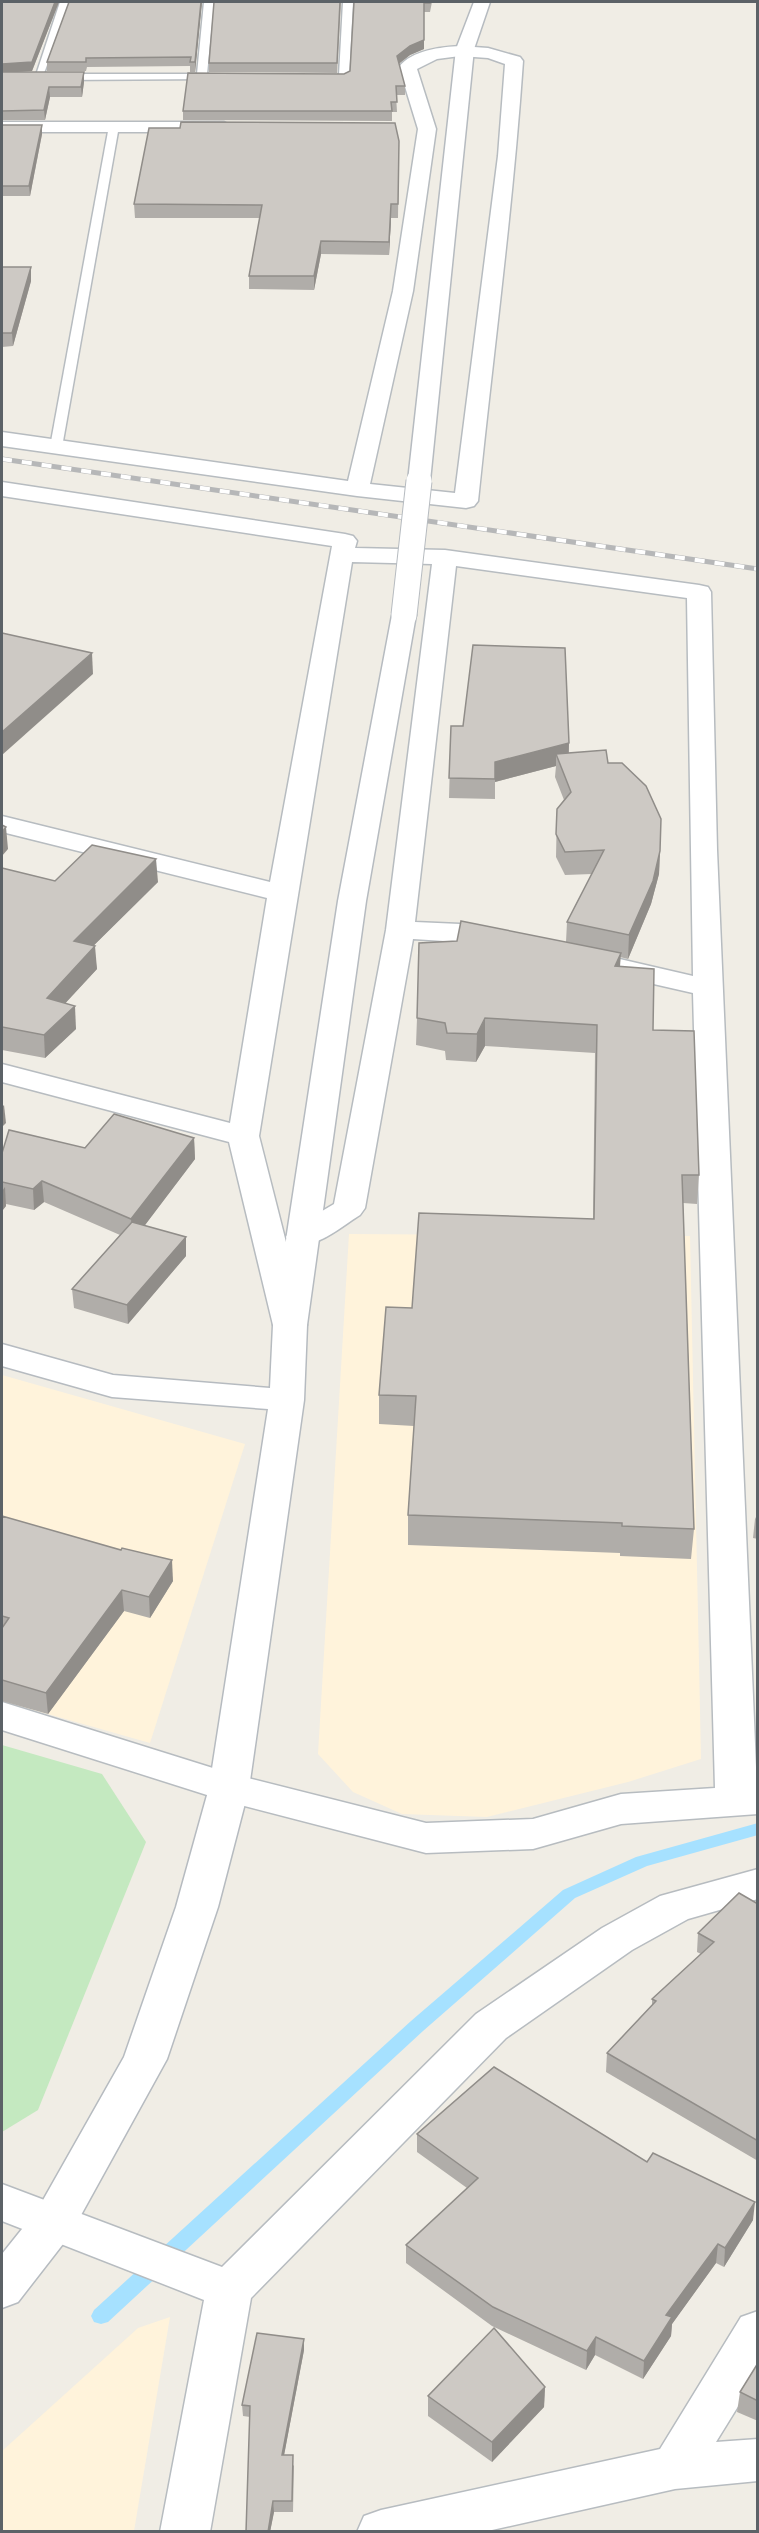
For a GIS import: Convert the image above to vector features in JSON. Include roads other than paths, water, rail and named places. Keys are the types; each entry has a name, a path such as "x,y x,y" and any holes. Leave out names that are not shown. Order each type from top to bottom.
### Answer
{"street":[{"path":"2,2289 54,2222 145,2059 197,1907 229,1788 287,1400 290,1325 352,901 404,615 465,49 482,2"},
{"path":"2,439 357,489 466,501 490,280 507,156 514,61 465,49 416,61 408,67 427,129 403,291 357,489"},
{"path":"2,127 242,127"},
{"path":"404,128 427,129"},
{"path":"2,489 345,541 282,893 243,1136 290,1325"},
{"path":"2,1716 229,1788 426,1838 532,1834 621,1809 746,1799 708,988 699,592 445,557 341,555"},
{"path":"302,1237 349,1208 400,930 445,557"},
{"path":"2,824 282,893"},
{"path":"400,930 460,933 527,948"},
{"path":"584,960 708,988"},
{"path":"2,1073 243,1136"},
{"path":"2,1355 112,1386 287,1400"},
{"path":"185,2532 213,2283 491,2026 617,1939 675,1907 758,1884"},
{"path":"2,2202 213,2283"},
{"path":"675,2467 758,2331"},
{"path":"381,2532 675,2467 758,2460"}],"lane":[{"path":"65,2 34,76 225,77"},
{"path":"202,77 209,2"},
{"path":"308,78 344,78 348,2"},
{"path":"56,447 114,126"}],"waterway":[{"path":"101,2316 417,2026 569,1894 642,1861 758,1829"}],"railway":[{"path":"2,459 758,569"}]}
